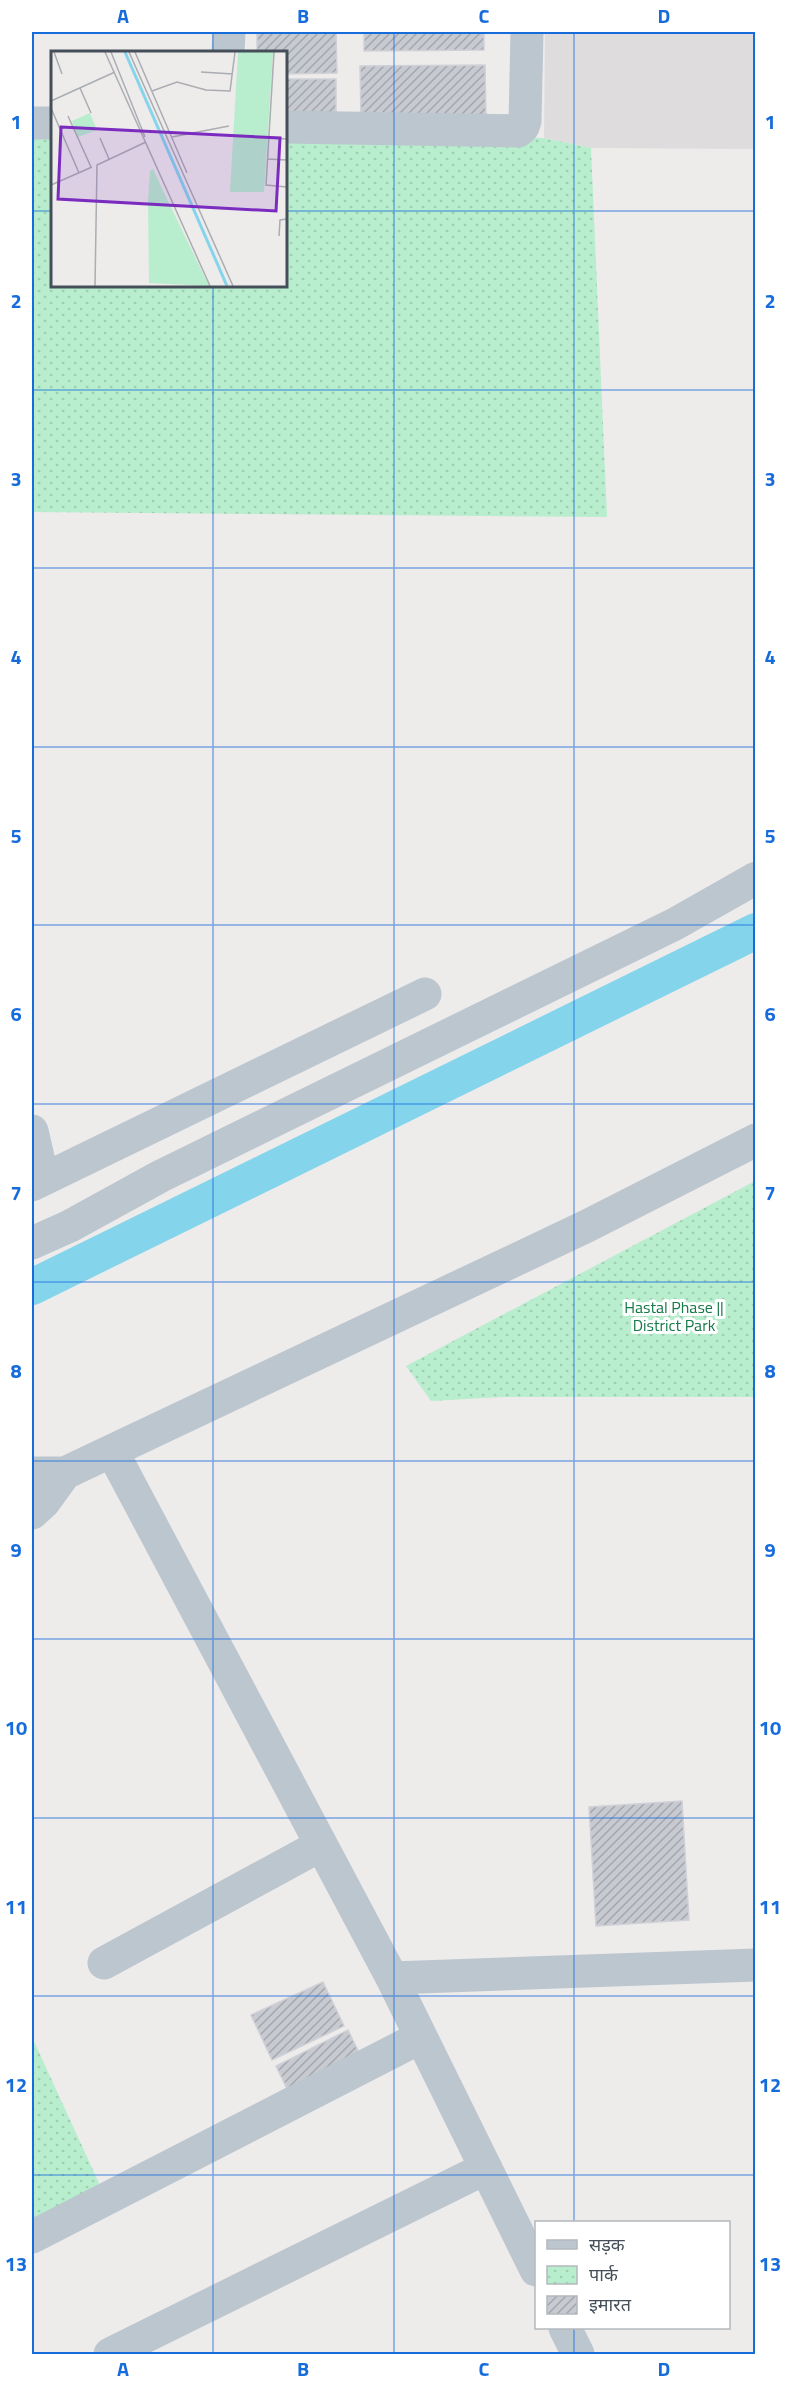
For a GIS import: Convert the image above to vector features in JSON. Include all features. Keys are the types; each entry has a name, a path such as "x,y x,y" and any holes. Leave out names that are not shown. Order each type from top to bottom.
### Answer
{"street":[{"path":"228,51 229,32"},
{"path":"286,127 518,131 524,128 525,121 527,32"},
{"path":"32,123 51,123"},
{"path":"32,1243 70,1226 161,1176 675,924 756,878"},
{"path":"32,1131 37,1182 425,994"},
{"path":"32,1473 65,1473 587,1226 756,1140"},
{"path":"112,1451 392,1978 535,2266"},
{"path":"32,1513 44,1502 65,1473"},
{"path":"104,1963 321,1845"},
{"path":"392,1978 756,1965"},
{"path":"32,2237 421,2037"},
{"path":"110,2355 486,2168"},
{"path":"565,2329 578,2355"}],"shaded area":[{"path":"545,32 755,32 755,149 591,148 544,138"}],"green space":[{"path":"32,131 51,131 51,286 286,286 286,134 544,138 591,148 607,517 32,512"},
{"name":"Hastal Phase || District Park","path":"755,1181 755,1397 502,1397 431,1401 406,1366"},
{"path":"32,2037 104,2194 32,2228"}],"building":[{"path":"257,32 336,32 337,73 286,74 286,51 257,51"},
{"path":"364,32 484,32 484,50 364,51"},
{"path":"485,65 486,118 361,119 360,66"},
{"path":"286,79 336,79 336,116 286,116"},
{"path":"682,1801 689,1920 596,1926 589,1807"},
{"path":"323,1982 344,2026 272,2060 251,2015"},
{"path":"348,2030 365,2065 293,2101 276,2066"}],"waterway":[{"path":"32,1287 756,931"}]}
